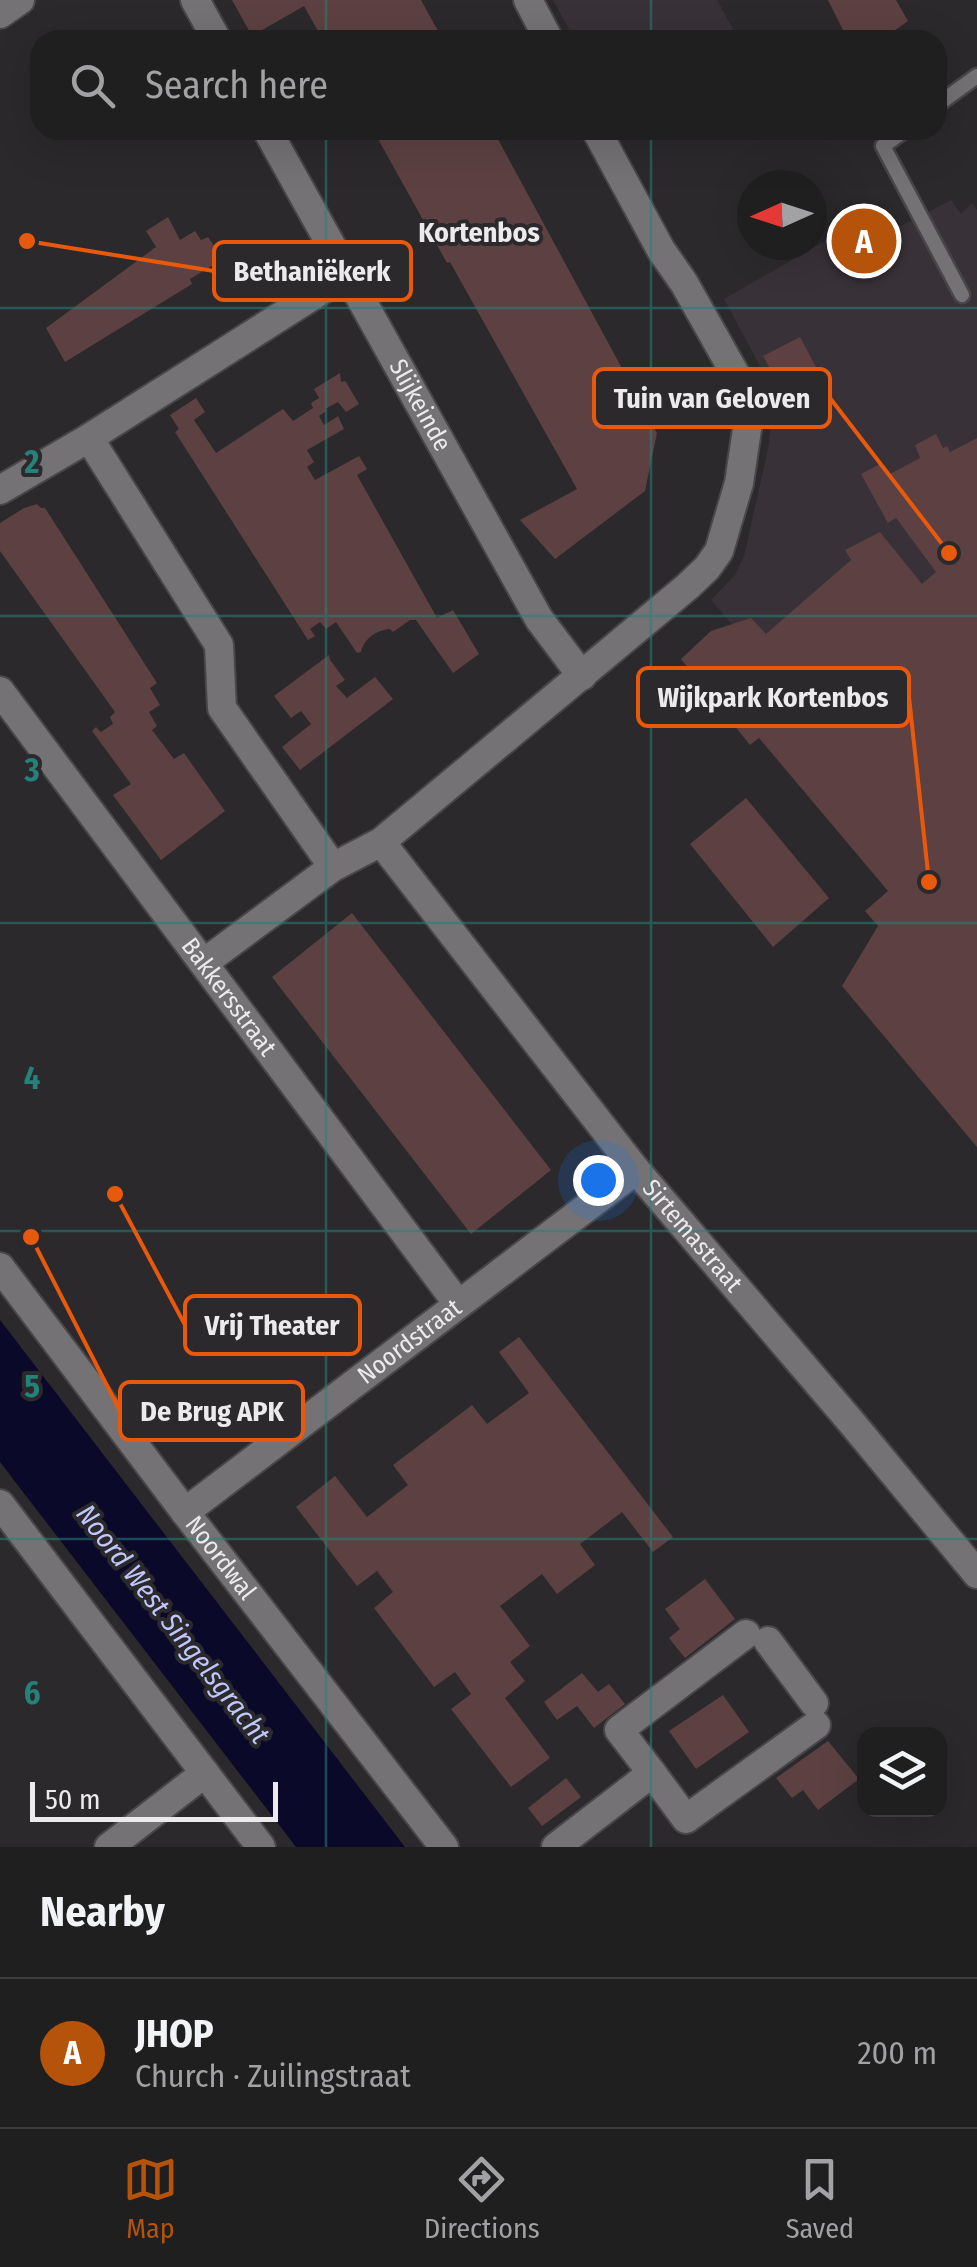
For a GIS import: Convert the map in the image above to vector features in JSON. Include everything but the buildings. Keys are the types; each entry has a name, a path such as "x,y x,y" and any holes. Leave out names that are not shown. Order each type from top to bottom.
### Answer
{"street":[{"path":"0,14 20,0"},
{"path":"195,0 212,30"},
{"path":"528,0 544,30"},
{"name":"Slijkeinde","path":"273,140 539,619 582,676"},
{"path":"204,962 333,867 380,842 687,587 718,551 739,483 749,416 742,386 601,140"},
{"path":"0,490 347,274"},
{"path":"89,438 219,645 222,708 333,867"},
{"name":"Bakkersstraat","path":"0,691 458,1304"},
{"name":"Sirtemastraat","path":"380,842 636,1170 977,1574"},
{"name":"Noordstraat","path":"185,1512 636,1170"},
{"name":"Noordwal","path":"0,1267 444,1847"},
{"path":"0,1504 261,1847"},
{"path":"757,1638 815,1714 686,1819 652,1774 619,1730 757,1638"},
{"path":"109,1847 205,1773"},
{"path":"556,1847 652,1774"}],"lane":[{"path":"947,98 977,76"},
{"path":"892,140 884,146 962,295"}],"shaded area":[{"path":"232,0 421,0 438,30 317,30 304,6 262,30 249,30"},
{"path":"553,0 717,0 734,30 570,30"},
{"path":"828,0 896,0 908,21 895,30 843,30"},
{"path":"379,140 498,140 657,433 645,491 555,559 520,520 577,489 450,262 447,263"},
{"path":"951,200 961,214 972,203 977,210 977,438 950,452 936,435 915,445 921,458 889,475 881,463 889,523 895,517 937,572 922,584 845,550 851,560 761,659 711,600 735,575 744,556 768,449 773,405 767,379 724,299 792,260 827,260 827,240 848,228 859,248"},
{"path":"168,217 180,240 195,231 201,240 208,237 223,259 190,279 192,284 65,362 46,328 156,247 146,231"},
{"path":"800,337 816,367 780,386 763,356"},
{"path":"340,373 341,382 346,382 359,404 346,412 338,402 319,416 324,425 338,416 344,429 307,450 314,462 307,467 315,480 359,456 367,469 357,475 437,618 453,610 479,654 453,673 416,620 393,632 390,629 375,633 357,653 336,622 326,629 320,622 310,629 315,636 308,640 175,432 179,429 170,415 196,398 205,412 194,420 216,453 283,409 293,421 313,408 311,403 319,398 314,389"},
{"path":"936,434 943,448 947,446 950,452 977,438 977,1147 842,986 878,926 865,911 888,891 759,738 750,745 681,659 711,631 751,618 766,634 851,560 845,550 880,532 922,584 936,572 896,518 888,523 861,474 882,463 890,474 920,458 915,445"},
{"path":"37,504 45,508 157,683 150,688 160,705 149,712 157,726 152,730 174,759 184,753 225,811 161,860 113,795 131,784 92,731 96,727 101,732 113,724 110,717 115,712 0,551 0,523"},
{"path":"329,655 345,680 336,686 347,698 375,677 393,699 300,770 282,747 311,724 301,711 291,718 274,696"},
{"path":"746,798 829,898 773,947 690,844"},
{"path":"352,913 551,1170 471,1234 272,977"},
{"path":"519,1337 673,1537 653,1552 622,1512 580,1544 595,1565 557,1594 542,1574 500,1606 530,1646 510,1662 525,1681 505,1698 550,1758 511,1787 451,1709 471,1694 455,1672 434,1687 374,1608 393,1592 377,1571 357,1586 296,1507 335,1476 367,1517 408,1485 393,1465 472,1405 487,1424 529,1393 499,1352"},
{"path":"705,1579 735,1619 685,1658 669,1638 680,1629 665,1609"},
{"path":"582,1673 598,1692 609,1684 625,1704 594,1728 577,1706 557,1720 544,1702"},
{"path":"723,1695 749,1732 696,1769 669,1731"},
{"path":"828,1741 857,1781 818,1810 803,1790 792,1798 776,1778"},
{"path":"566,1778 581,1797 542,1826 528,1808"}],"water":[{"name":"Noord West Singelsgracht","path":"0,1320 405,1847 296,1847 0,1462"}],"place":[{"name":"Bethaniëkerk","path":"27,241"},
{"name":"JHOP","path":"864,241"},
{"name":"Tuin van Geloven","path":"949,553"},
{"name":"Wijkpark Kortenbos","path":"929,882"},
{"name":"Vrij Theater","path":"115,1194"},
{"name":"De Brug APK","path":"31,1237"}],"district":[{"name":"Kortenbos","path":"479,232"}]}
